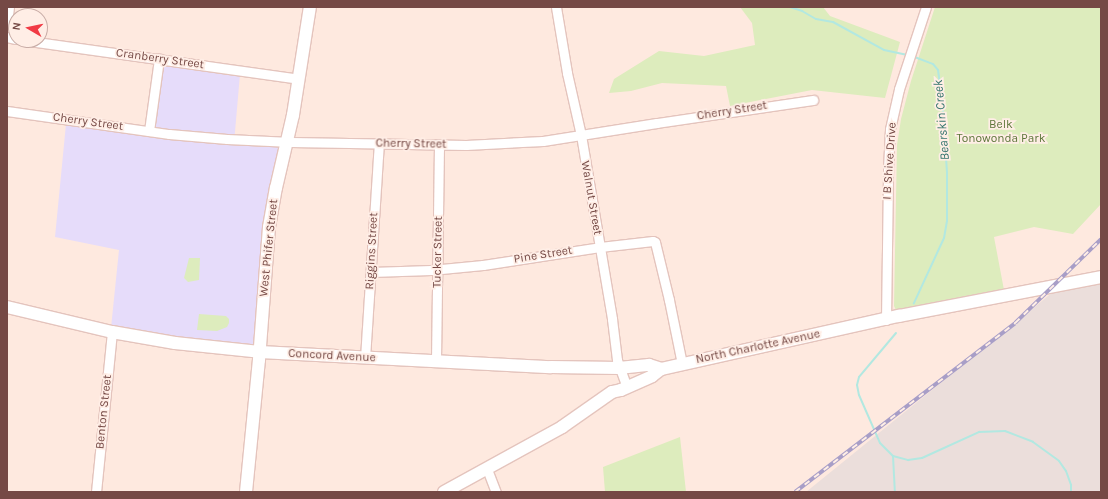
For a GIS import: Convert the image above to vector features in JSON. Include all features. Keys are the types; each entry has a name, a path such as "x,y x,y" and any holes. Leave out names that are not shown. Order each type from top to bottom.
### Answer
{"street":[{"path":"7,23 9,7"},
{"name":"West Phifer Street","path":"246,492 260,352 269,227 276,188 288,142 310,7"},
{"name":"Walnut Street","path":"556,7 567,73 581,135 619,368 626,384"},
{"name":"I B Shive Drive","path":"886,320 889,144 894,108 926,7"},
{"name":"Cranberry Street","path":"48,44 298,79"},
{"path":"149,131 159,59"},
{"name":"Cherry Street","path":"7,111 149,131 227,139 288,142 439,144 543,142 813,100"},
{"name":"Riggins Street","path":"365,358 379,143"},
{"name":"Tucker Street","path":"436,360 439,144"},
{"name":"Pine Street","path":"371,272 483,265 651,240 655,242 682,364"},
{"name":"North Charlotte Avenue","path":"626,384 648,370 660,369 886,320 1101,276"},
{"name":"Concord Avenue","path":"7,307 112,332 175,343 260,352 551,367 619,368 649,365 660,369"},
{"name":"Benton Street","path":"96,492 112,332"},
{"path":"444,492 562,427 626,384"},
{"path":"487,468 496,492"}],"shaded area":[{"path":"162,63 240,74 234,143 281,146 268,202 254,346 111,328 119,250 55,237 66,124 151,134"},
{"path":"1101,280 1101,492 806,492 1053,292"}],"green space":[{"path":"740,7 823,7 830,16 900,42 885,98 812,90 730,106 726,86 662,83 631,91 609,93 614,79 659,51 704,56 755,45 752,23"},
{"name":"Belk Tonowonda Park","path":"935,7 1101,7 1101,204 1073,234 1034,227 994,237 1004,290 897,312 894,306 897,145 901,119 911,81"},
{"path":"189,258 200,258 199,280 188,282 184,278"},
{"path":"199,314 226,316 229,319 229,323 227,327 217,331 197,330"},
{"path":"680,437 686,492 605,492 603,467"}],"waterway":[{"name":"Bearskin Creek","path":"790,7 802,11 816,19 833,22 884,50 907,55"},
{"name":"Bearskin Creek","path":"912,56 933,64 938,70 942,97 947,173 947,221 944,238 914,303"},
{"name":"Bearskin Creek","path":"896,333 859,377 857,385 859,395 880,443 893,456 908,460 922,458 979,432 1005,431 1033,442 1059,461 1066,471 1071,485 1071,492"},
{"name":"Bearskin Creek","path":"893,456 895,492"}],"railway":[{"path":"795,492 1015,323 1101,239"}]}
